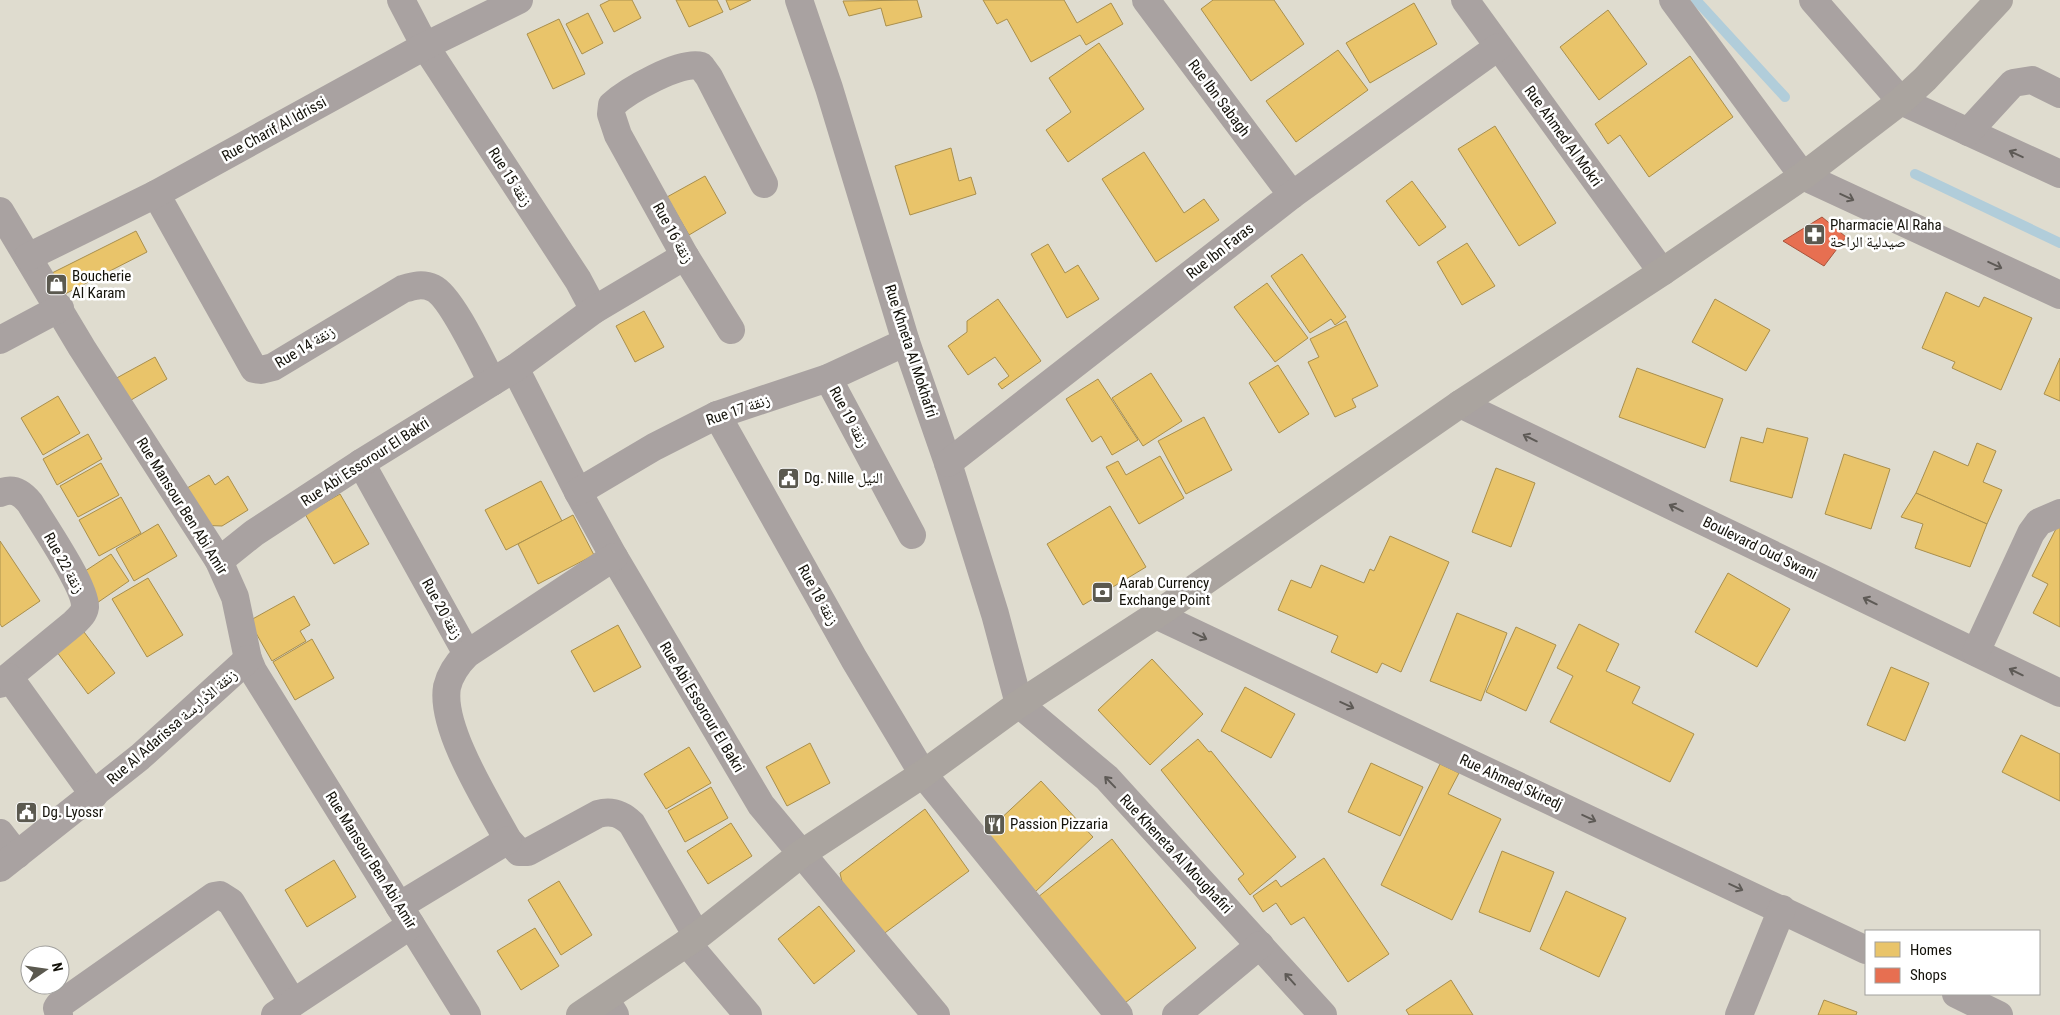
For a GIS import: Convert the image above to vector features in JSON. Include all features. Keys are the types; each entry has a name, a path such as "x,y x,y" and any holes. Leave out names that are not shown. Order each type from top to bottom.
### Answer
{"main road":[{"path":"580,1015 610,1007 801,854 923,774 1020,704 1156,615 1460,404 1662,272 1803,176 1901,100 1925,79 1999,0"}],"street":[{"name":"Rue 15 زنقة","path":"401,0 425,46 578,280 594,310"},
{"name":"Rue Charif Al Idrissi","path":"28,257 156,194 425,46 519,0"},
{"name":"Rue Khneta Al Mokhafri","path":"800,0 830,88 906,342 948,463 995,614 1020,704"},
{"name":"Rue Ibn Sabagh","path":"1146,0 1292,195"},
{"name":"Rue Ahmed Al Mokri","path":"1465,0 1662,272"},
{"path":"1673,0 1803,176 2060,295"},
{"path":"1813,0 1901,100 2060,174"},
{"name":"Rue Ibn Faras","path":"948,463 1292,195 1498,47"},
{"name":"Rue 16 زنقة","path":"731,330 685,256 618,135 611,114 612,106 625,95 676,69 690,64 701,66 709,77 764,184"},
{"path":"1968,132 2013,83 2032,80 2060,94"},
{"name":"Rue 14 زنقة","path":"156,194 254,369 262,370 272,367 403,289 423,285 433,288 447,300 503,375"},
{"name":"Rue Mansour Ben Abi Amir","path":"0,211 60,308 82,348 219,561 235,596 248,659 253,671 467,1015"},
{"name":"Rue Abi Essorour El Bakri","path":"219,561 254,533 361,463 503,375 594,310 685,256"},
{"path":"0,340 60,308"},
{"name":"Rue 17 زنقة","path":"578,492 654,447 717,415 828,378 906,342"},
{"name":"Rue Abi Essorour El Bakri","path":"503,375 578,492 614,557 761,805 936,1015"},
{"name":"Rue 19 زنقة","path":"828,378 912,535"},
{"name":"Boulevard Oud Swani","path":"1460,404 2060,693"},
{"name":"Rue 18 زنقة","path":"717,415 854,660 923,774 1119,1015"},
{"name":"Rue 20 زنقة","path":"361,463 467,654 614,557"},
{"name":"Rue 22 زنقة","path":"0,492 11,490 18,492 30,503 80,589 84,608 83,614 74,623 4,680"},
{"path":"1976,652 2032,533 2039,522 2060,513"},
{"name":"Rue Ahmed Skiredj","path":"1156,615 1865,950"},
{"path":"467,654 457,665 448,685 448,711 465,757 508,840 519,852 528,852 598,814 605,812 620,815 632,824 692,940 748,1015"},
{"name":"Rue Al Adarissa زنقة الأدارسة","path":"8,862 94,796 209,697 248,659"},
{"path":"4,680 94,796"},
{"name":"Rue Kheneta Al Moughafiri","path":"1020,704 1107,778 1323,1015"},
{"path":"0,833 8,862"},
{"path":"59,1015 57,1008 59,1005 214,896 220,895 231,902 284,1009 405,915 508,840"},
{"path":"1739,1015 1782,909"},
{"path":"1176,1015 1260,945"},
{"path":"1958,995 2000,1015"}],"building: Homes":[{"path":"610,0 632,0 641,18 614,32 600,5"},
{"path":"676,0 717,0 723,12 689,27"},
{"path":"726,0 751,0 730,10"},
{"path":"917,0 922,17 886,26 881,8 849,16 843,1"},
{"path":"983,0 1064,0 1077,23 1111,3 1123,24 1086,45 1080,35 1031,62 1007,19 997,24"},
{"path":"1213,0 1274,0 1304,44 1251,81 1201,9"},
{"path":"1414,3 1437,44 1370,83 1346,43"},
{"path":"1608,10 1647,64 1599,100 1560,47"},
{"path":"588,13 603,43 582,54 566,24"},
{"path":"559,19 585,74 553,89 527,34"},
{"path":"1099,43 1144,109 1068,162 1046,130 1071,112 1049,78"},
{"path":"1338,50 1368,90 1296,142 1266,101"},
{"path":"1690,56 1733,117 1649,177 1620,135 1608,144 1595,124"},
{"path":"1495,126 1556,223 1519,246 1458,149"},
{"path":"951,148 959,181 971,177 976,194 910,215 895,166"},
{"path":"1144,152 1184,213 1204,199 1219,220 1156,262 1102,179"},
{"path":"705,176 726,213 689,235 667,197"},
{"path":"1412,181 1446,227 1419,246 1386,201"},
{"path":"136,231 147,252 61,296 50,274"},
{"path":"1467,243 1495,286 1462,305 1437,262"},
{"path":"1048,244 1065,273 1078,265 1099,299 1067,318 1031,254"},
{"path":"1302,254 1346,317 1335,325 1331,319 1310,333 1271,276"},
{"path":"1267,283 1308,338 1275,362 1234,307"},
{"path":"1946,292 1979,307 1984,297 2032,318 2001,390 1952,368 1955,362 1922,348"},
{"path":"998,299 1041,361 1002,389 998,384 1009,376 995,357 968,375 948,346 967,332 967,321"},
{"path":"1715,299 1770,330 1746,371 1692,342"},
{"path":"644,311 664,347 635,362 616,326"},
{"path":"1346,321 1378,386 1352,399 1356,407 1335,417 1308,362 1319,357 1310,339"},
{"path":"155,357 167,379 126,403 113,380"},
{"path":"2060,358 2060,401 2044,394"},
{"path":"1278,365 1309,414 1279,433 1249,383"},
{"path":"1637,368 1723,399 1705,448 1619,417"},
{"path":"1151,373 1182,421 1143,446 1112,398"},
{"path":"1098,379 1138,440 1112,455 1101,436 1092,442 1066,399"},
{"path":"58,396 80,433 43,455 21,418"},
{"path":"1204,417 1232,470 1186,494 1158,441"},
{"path":"1767,428 1808,438 1792,498 1730,481 1741,437 1763,443"},
{"path":"88,434 102,459 57,485 43,459"},
{"path":"1977,443 1996,451 1983,482 2002,490 1987,524 1916,493 1934,451 1968,466"},
{"path":"1844,454 1890,469 1871,529 1825,514"},
{"path":"1160,456 1184,498 1139,524 1106,467 1118,461 1126,475"},
{"path":"101,463 119,495 78,517 60,486"},
{"path":"1496,468 1535,483 1511,547 1472,532"},
{"path":"209,475 215,485 228,476 248,510 222,526 196,525 177,494"},
{"path":"541,481 562,521 506,550 485,510"},
{"path":"1916,493 1987,524 1970,567 1915,548 1923,524 1901,517"},
{"path":"340,494 369,544 334,564 305,514"},
{"path":"121,497 141,533 99,556 79,520"},
{"path":"1110,506 1146,567 1083,605 1047,544"},
{"path":"573,515 594,555 538,584 518,544"},
{"path":"2060,521 2060,627 2033,613 2048,584 2032,576"},
{"path":"158,524 177,556 134,581 116,549"},
{"path":"1390,536 1449,562 1401,672 1382,663 1377,673 1331,652 1338,636 1278,610 1291,580 1311,588 1321,565 1364,583 1370,569 1374,571"},
{"path":"0,541 40,601 2,627 0,624"},
{"path":"111,554 129,581 94,605 76,577"},
{"path":"1728,573 1790,609 1757,667 1695,632"},
{"path":"148,578 183,635 147,657 112,599"},
{"path":"294,596 310,625 300,631 306,641 272,661 249,621"},
{"path":"1457,613 1507,633 1481,701 1430,681"},
{"path":"1579,624 1619,644 1606,671 1640,687 1632,703 1694,734 1670,782 1550,722 1573,676 1557,668"},
{"path":"618,625 641,667 594,692 571,651"},
{"path":"1516,627 1556,645 1526,711 1486,692"},
{"path":"81,628 115,673 88,694 54,648"},
{"path":"312,639 334,678 295,700 273,662"},
{"path":"1152,659 1203,714 1150,765 1098,710"},
{"path":"1891,667 1929,683 1905,741 1867,725"},
{"path":"1245,687 1295,714 1271,758 1221,731"},
{"path":"2021,735 2060,754 2060,801 2002,772"},
{"path":"1198,739 1209,752 1211,751 1296,857 1250,895 1238,879 1244,874 1161,770"},
{"path":"810,743 830,783 787,806 766,767"},
{"path":"689,747 711,783 666,809 644,774"},
{"path":"1371,763 1423,787 1400,836 1348,812"},
{"path":"1440,764 1459,773 1448,794 1501,819 1452,920 1381,885"},
{"path":"1041,781 1093,837 1034,893 981,837"},
{"path":"711,787 728,818 685,842 668,811"},
{"path":"925,809 969,871 882,935 845,895 840,873"},
{"path":"731,823 752,856 708,884 687,851"},
{"path":"1112,839 1196,948 1121,1006 1038,897"},
{"path":"1502,851 1554,872 1530,932 1479,912"},
{"path":"1324,858 1389,954 1348,982 1304,917 1291,925 1276,903 1263,912 1253,896 1276,880 1281,887"},
{"path":"334,860 356,897 307,927 285,890"},
{"path":"559,881 592,935 561,955 528,900"},
{"path":"1566,891 1626,918 1599,977 1540,949"},
{"path":"819,906 855,951 814,984 778,939"},
{"path":"535,928 559,966 521,990 497,951"},
{"path":"1451,980 1473,1015 1409,1015 1406,1010"},
{"path":"1824,1000 1857,1012 1856,1015 1818,1015"}],"building: Shops":[{"path":"1822,217 1846,237 1824,266 1783,241"}],"waterway":[{"path":"1696,0 1785,97"},
{"path":"1915,174 2060,243"}],"place":[{"name":"Pharmacie Al Raha صيدلية الراحة","path":"1814,234"},
{"name":"Boucherie Al Karam","path":"56,285"},
{"name":"Dg. Nille النيل","path":"788,478"},
{"name":"Aarab Currency Exchange Point","path":"1103,592"},
{"name":"Dg. Lyossr","path":"26,812"},
{"name":"Passion Pizzaria","path":"994,824"}]}
